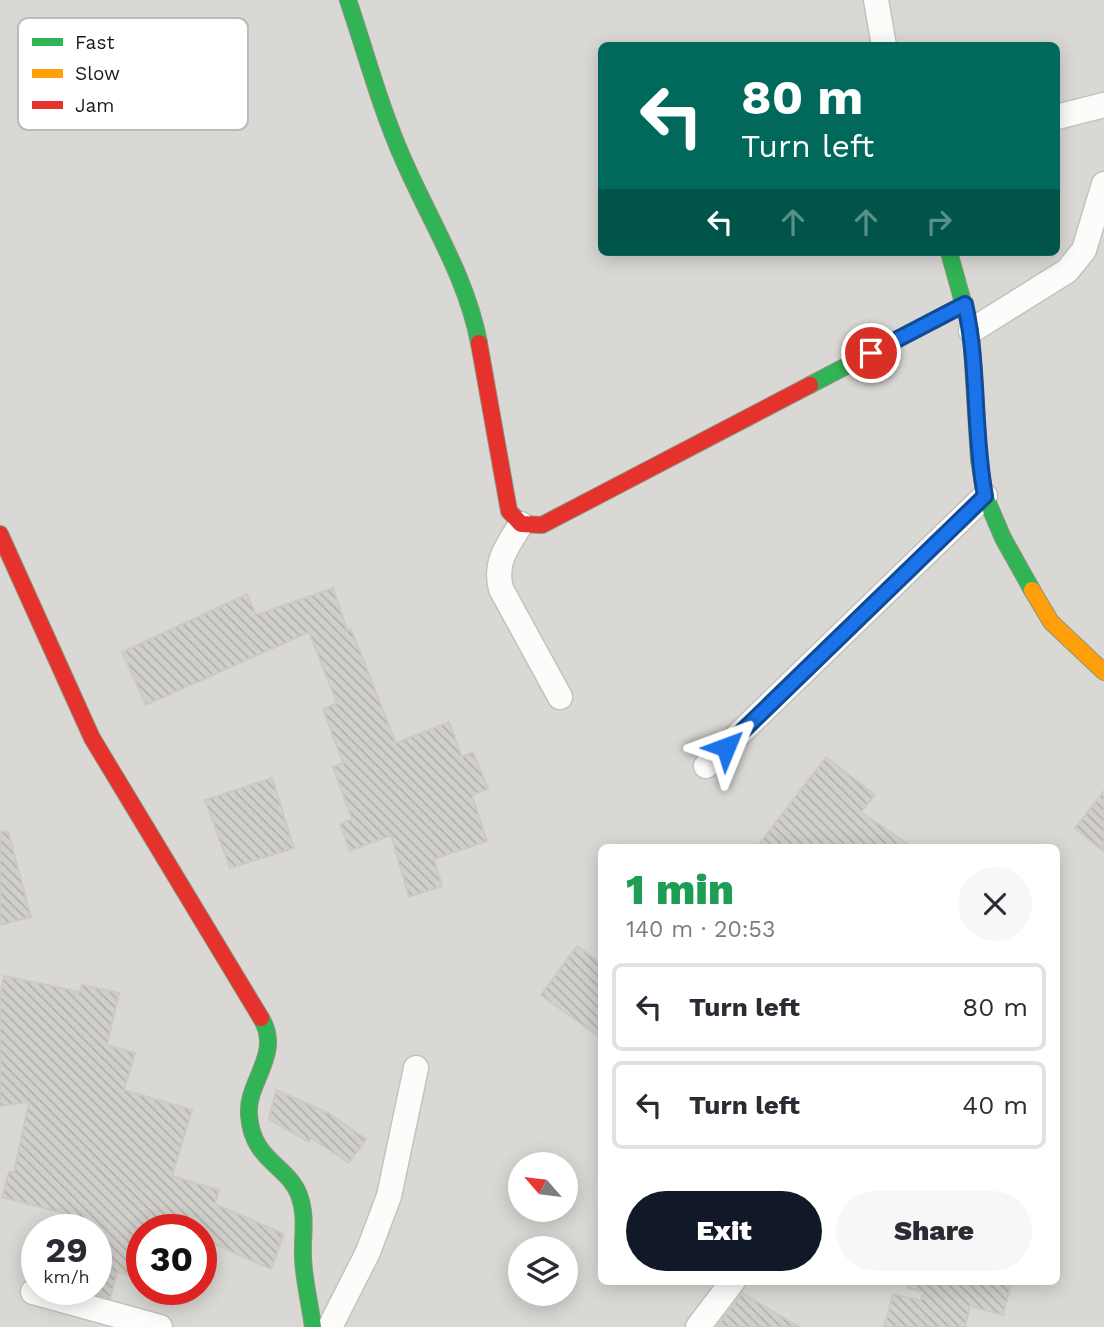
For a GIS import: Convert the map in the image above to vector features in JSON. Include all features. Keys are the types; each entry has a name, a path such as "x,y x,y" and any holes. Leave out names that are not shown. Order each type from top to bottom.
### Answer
{"street":[{"path":"348,0 403,159 455,269 475,322 509,511 521,524 542,525 965,304"},
{"path":"876,0 883,42"},
{"path":"1060,116 1104,105"},
{"path":"971,331 1067,271 1084,250 1104,184"},
{"path":"950,256 971,331 978,460 985,496 1003,538 1051,622 1104,672"},
{"path":"706,766 985,496"},
{"path":"521,524 501,555 497,574 501,589 560,697"},
{"path":"0,534 92,738 265,1025 268,1052 248,1111 250,1127 260,1151 298,1191 305,1214 303,1258 313,1327"},
{"path":"330,1327 368,1252 388,1196 416,1068"},
{"path":"698,1327 730,1285"},
{"path":"80,1305 160,1327"}],"shaded area":[{"path":"0,0 1104,0 1104,1327 0,1327"}],"building":[{"path":"333,588 347,630 351,629 396,743 449,722 462,757 473,752 488,789 472,795 487,841 434,859 442,886 409,897 391,835 350,851 340,824 352,819 333,767 343,763 323,709 337,703 309,632 146,705 122,652 247,594 256,615"},
{"path":"826,757 875,795 861,812 908,844 759,844"},
{"path":"272,778 294,848 230,868 205,800"},
{"path":"1104,791 1104,852 1075,828"},
{"path":"8,831 31,917 0,925 0,832"},
{"path":"577,946 598,961 598,1036 541,995"},
{"path":"4,976 80,992 82,985 119,993 107,1045 135,1053 124,1090 192,1110 172,1176 219,1190 215,1204 284,1234 271,1269 217,1245 217,1214 126,1214 126,1274 117,1272 112,1291 112,1214 63,1214 2,1197 9,1172 14,1173 29,1102 0,1106 0,995"},
{"path":"276,1090 328,1113 366,1139 349,1163 311,1138 309,1142 269,1119"},
{"path":"908,1285 1011,1285 1003,1315 970,1306 965,1327 884,1327 893,1294 921,1301 923,1292 908,1288"},
{"path":"742,1293 799,1327 717,1327"}],"traffic: fast":[{"path":"348,0 388,122 457,273 479,343"},
{"path":"950,256 971,331 979,460 985,496 1003,538 1032,590"},
{"path":"810,385 965,304"},
{"path":"261,1018 267,1031 268,1044 253,1091 249,1115 252,1130 263,1153 287,1176 299,1195 304,1218 304,1267 313,1327"}],"traffic: slow":[{"path":"1032,590 1051,622 1104,672"}],"traffic: jam":[{"path":"479,343 509,511 521,524 542,525 810,385"},
{"path":"0,534 92,738 261,1018"}],"route":[{"path":"726,747 985,496 978,460 971,331 965,304 871,353"}]}
